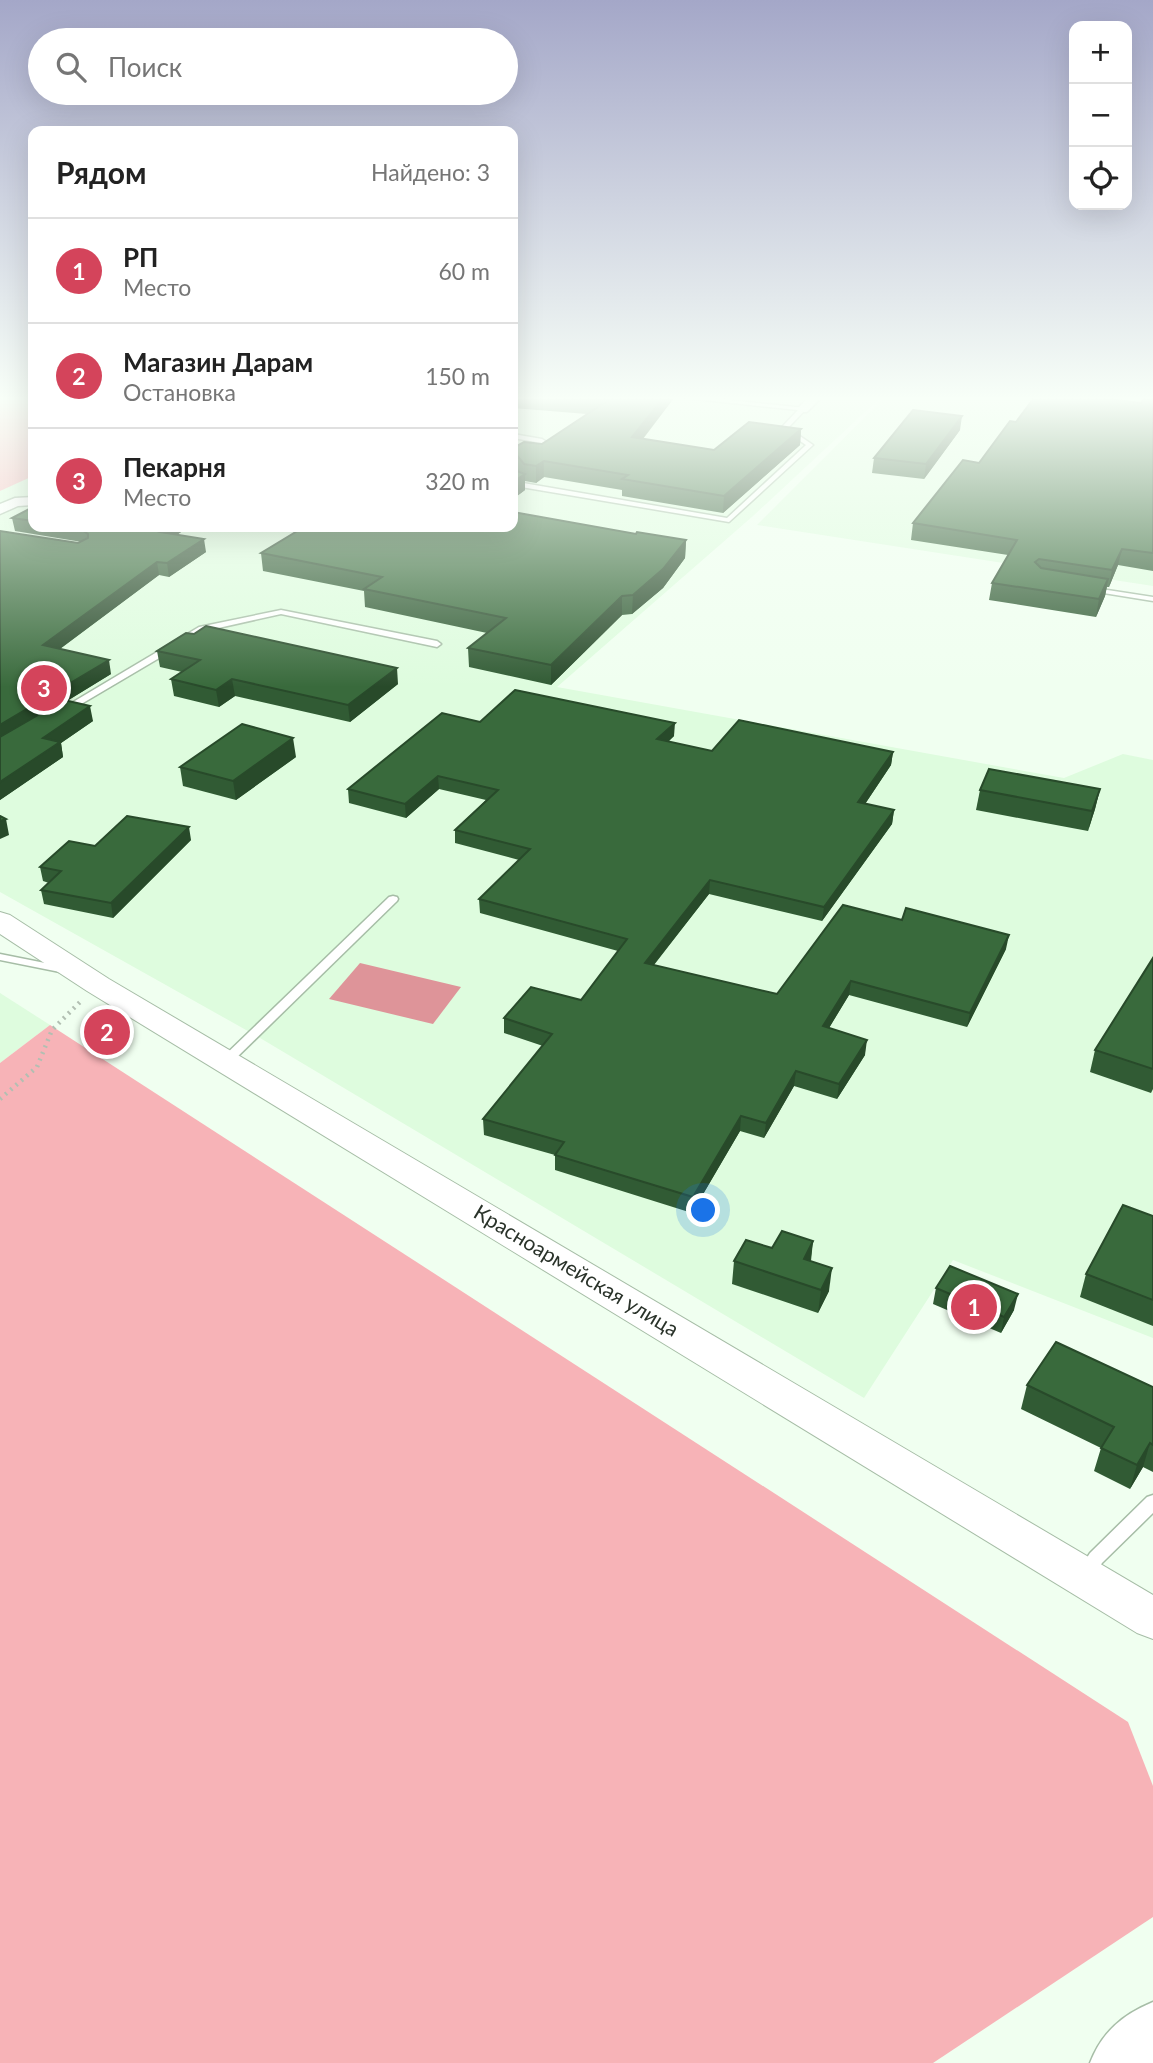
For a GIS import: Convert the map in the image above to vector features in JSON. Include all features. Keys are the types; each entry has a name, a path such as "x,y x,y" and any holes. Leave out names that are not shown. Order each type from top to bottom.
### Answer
{"main road":[{"path":"1121,2063 1153,2033"}],"street":[{"path":"0,510 15,502 28,501"},
{"name":"Красноармейская улица","path":"0,921 90,979 1153,1619"}],"lane":[{"path":"576,494 729,520 757,494"},
{"path":"1077,587 1153,599"},
{"path":"59,714 202,629 281,612 437,644"},
{"path":"226,1061 393,899"},
{"path":"0,957 90,979"},
{"path":"1084,1576 1097,1558 1153,1502"}],"path":[{"path":"0,1099 37,1067 52,1030 90,979"}],"shaded area":[{"path":"0,494 28,494 28,532 518,532 518,494 776,494 557,687 1064,778 1123,754 1153,760 1153,1338 953,1260 864,1398 255,1035 0,892"},
{"path":"788,494 1153,494 1153,586 757,525"},
{"path":"360,963 461,987 433,1024 329,999"},
{"path":"0,993 50,1025 0,1063"},
{"path":"50,1025 1128,1722 1153,1786 1153,1917 933,2063 0,2063 0,1063"}],"building":[{"path":"936,494 1153,494 1153,553 1122,549 1112,570 1039,559 1035,562 1041,568 1108,579 1099,599 992,583 1017,540 913,523"},
{"path":"28,510 28,520 12,518"},
{"path":"518,513 686,540 663,569 633,595 622,596 551,665 468,648 506,618 364,589 382,577 261,553 296,532 518,532"},
{"path":"0,531 78,543 88,538 85,532 160,532 204,539 167,563 157,562 43,645 109,660 0,725"},
{"path":"206,626 397,668 348,705 232,679 216,690 171,679 200,660 157,651 186,633 194,634"},
{"path":"515,690 675,723 657,739 712,751 739,720 893,752 858,802 894,810 824,907 710,880 645,963 777,994 843,905 902,920 906,908 1009,935 970,1013 851,981 823,1026 867,1040 839,1084 796,1071 766,1123 741,1116 693,1197 555,1155 564,1142 483,1119 552,1034 504,1018 531,987 581,1000 627,939 479,899 530,849 455,830 498,790 438,776 405,804 348,789 442,713 480,722"},
{"path":"64,700 90,706 43,738 60,742 0,782 0,737"},
{"path":"242,724 293,738 233,781 180,767"},
{"path":"989,769 1100,789 1092,811 980,790"},
{"path":"127,816 189,827 111,903 41,890 61,871 40,867 69,841 95,846"},
{"path":"1153,958 1153,1069 1095,1050"},
{"path":"1123,1205 1153,1216 1153,1300 1086,1274"},
{"path":"782,1231 813,1241 804,1259 832,1268 821,1290 734,1261 746,1240 772,1248"},
{"path":"950,1266 1018,1294 1004,1317 936,1288"},
{"path":"1056,1342 1153,1387 1153,1445 1150,1443 1137,1465 1101,1448 1114,1427 1027,1385"}],"place":[{"name":"Пекарня","path":"44,688"},
{"name":"Магазин Дарам","path":"107,1032"},
{"name":"РП","path":"974,1307"}]}
